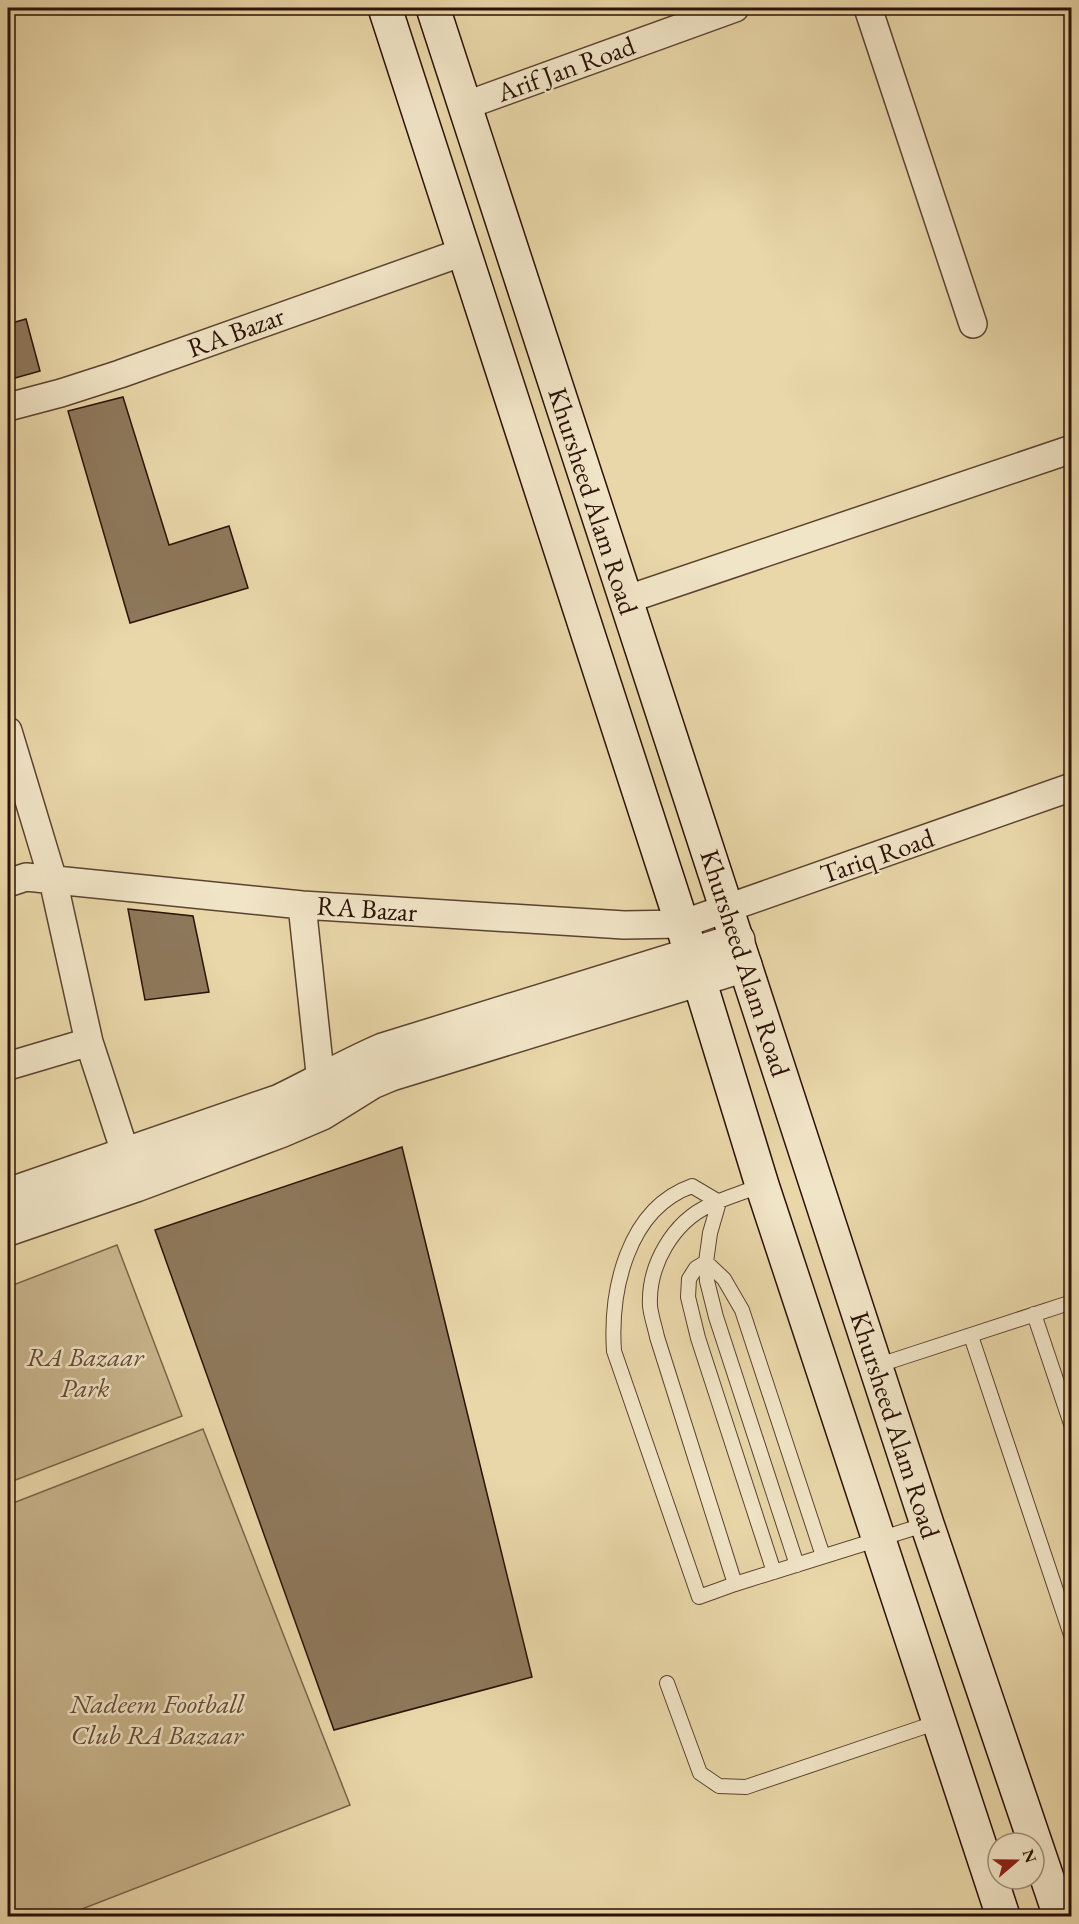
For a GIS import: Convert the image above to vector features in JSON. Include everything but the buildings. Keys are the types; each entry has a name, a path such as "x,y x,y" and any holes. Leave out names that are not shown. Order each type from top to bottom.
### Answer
{"main road":[{"name":"Khursheed Alam Road","path":"385,8 682,924 762,1185 1003,1917"},
{"name":"Khursheed Alam Road","path":"433,8 927,1524 1060,1917"},
{"path":"8,1195 280,1101 321,1082 351,1063 383,1050 742,953"},
{"path":"8,1229 136,1185 280,1131 322,1113 372,1082 391,1074 695,967"}],"street":[{"name":"Arif Jan Road","path":"464,106 735,8"},
{"path":"868,8 973,324"},
{"name":"RA Bazar","path":"8,407 120,374 463,252"},
{"path":"625,600 1071,449"},
{"path":"8,731 53,880 89,1042 126,1155"},
{"name":"Tariq Road","path":"682,924 1071,787"},
{"name":"RA Bazar","path":"8,883 26,876 302,905 624,925 682,924"},
{"path":"302,905 321,1082"},
{"path":"8,1066 89,1042"}],"lane":[{"path":"718,1202 692,1185 672,1194 646,1221 634,1240 621,1274 615,1299 612,1333 614,1351 699,1597 927,1524"},
{"path":"735,1584 684,1426 650,1306 654,1271 665,1245 675,1232 694,1214 762,1185"},
{"path":"718,1202 710,1233 706,1262 707,1281 716,1317 797,1565"},
{"path":"706,1262 724,1279 742,1310 824,1556"},
{"path":"706,1262 696,1268 689,1279 688,1297 698,1338 774,1572"},
{"path":"876,1366 1071,1302"},
{"path":"1034,1314 1071,1427"},
{"path":"971,1336 1071,1638"},
{"path":"667,1683 700,1773 719,1786 746,1787 938,1722"}],"green space":[{"name":"RA Bazaar Park","path":"117,1245 182,1416 8,1483 8,1287"},
{"name":"Nadeem Football Club RA Bazaar","path":"203,1429 350,1805 64,1916 8,1916 8,1505"}]}
